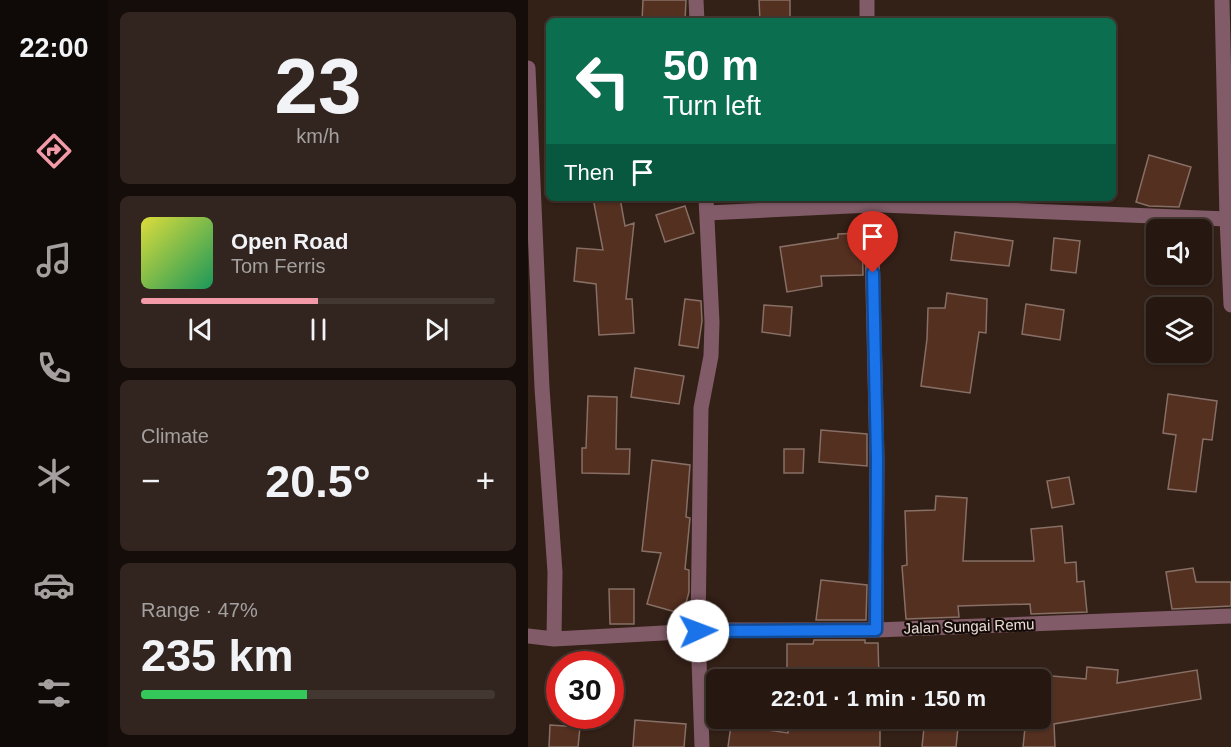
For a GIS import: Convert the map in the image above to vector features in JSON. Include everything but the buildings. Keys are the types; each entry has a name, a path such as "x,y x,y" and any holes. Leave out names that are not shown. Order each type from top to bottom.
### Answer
{"street":[{"path":"696,0 697,18"},
{"path":"867,0 867,18"},
{"path":"1222,0 1231,306"},
{"path":"528,68 542,388 555,572 554,639"},
{"path":"702,747 698,631 700,408 711,356 712,322 706,206 871,201 1040,213 1227,219"},
{"path":"871,201 877,459 876,630"},
{"name":"Jalan Sungai Remu","path":"528,636 554,639 698,631 876,630 1231,616"}],"route":[{"path":"698,631 876,630 877,459 873,273"}]}
